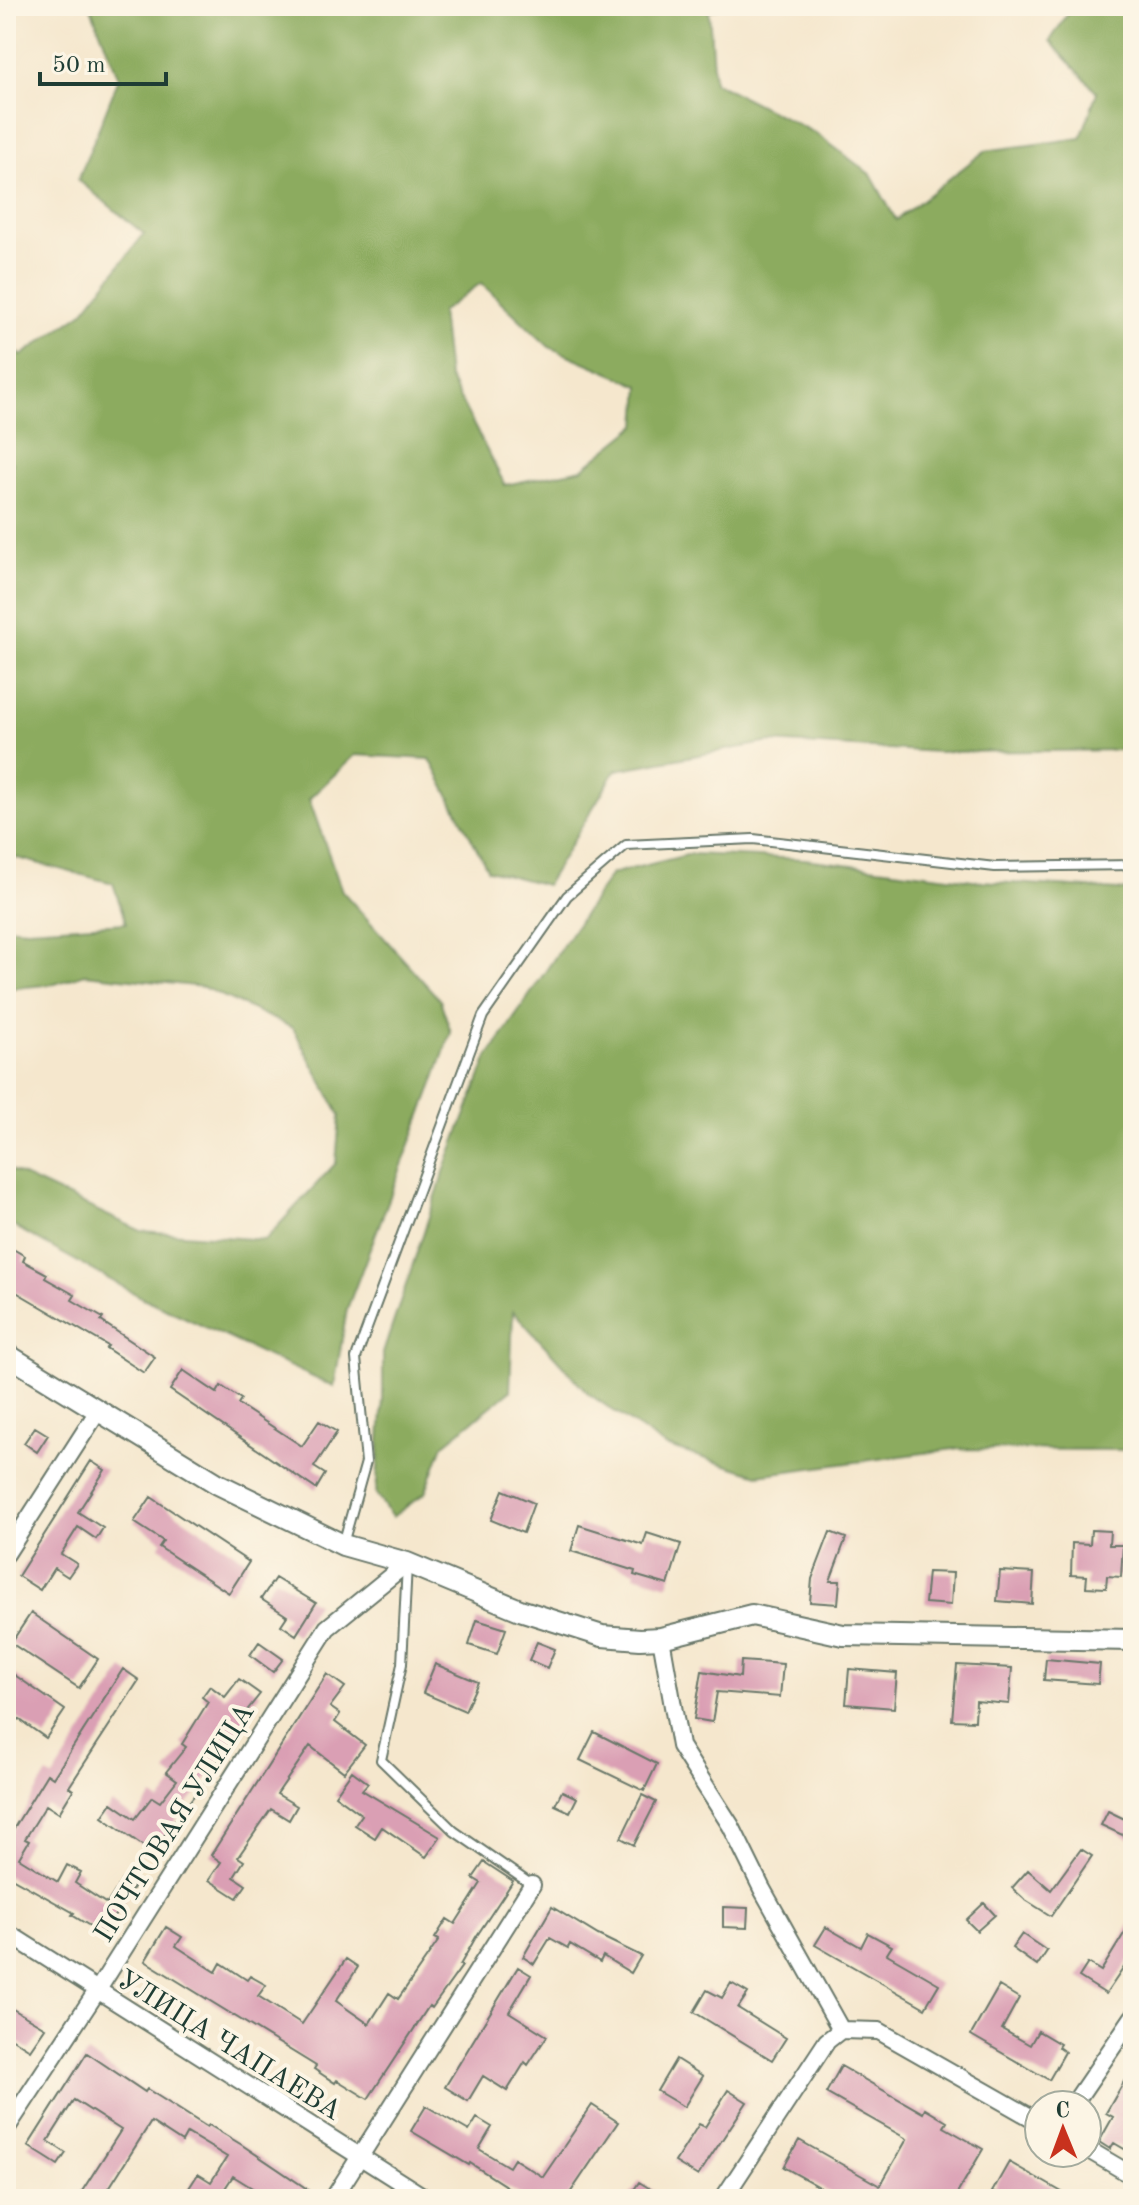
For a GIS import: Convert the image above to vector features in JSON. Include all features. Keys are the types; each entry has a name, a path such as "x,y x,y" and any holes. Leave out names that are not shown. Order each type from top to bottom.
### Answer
{"street":[{"path":"6,1354 218,1484 343,1545 407,1563 520,1610 602,1636 661,1638 752,1615 843,1635 1133,1640"},
{"path":"6,1554 98,1411"},
{"name":"ПОЧТОВАЯ УЛИЦА","path":"6,2129 327,1628 407,1563"},
{"path":"661,1638 680,1746 731,1826 762,1889 841,2030"},
{"path":"333,2199 532,1885"},
{"name":"УЛИЦА ЧАПАЕВА","path":"6,1932 427,2199"},
{"path":"1084,2089 1133,2017"},
{"path":"723,2199 827,2041 841,2030 879,2031 1023,2113"},
{"path":"1103,2158 1133,2176"}],"lane":[{"path":"343,1545 366,1462 356,1358 483,1016 567,896 626,845 753,839 995,867 1133,865"},
{"path":"407,1563 402,1664 381,1760 454,1831 532,1885"}],"green space":[{"path":"90,6 723,6 709,11 714,82 817,134 871,175 896,220 985,151 1081,138 1097,92 1050,41 1073,6 1133,6 1133,750 938,752 770,742 616,770 546,885 488,870 430,759 355,755 309,799 342,891 440,1000 451,1032 347,1309 334,1387 145,1299 6,1222 6,1168 141,1231 265,1240 336,1163 340,1115 293,1028 203,987 85,974 55,984 6,989 6,927 27,929 126,923 113,883 6,855 6,475 13,463 6,460 6,336 21,356 83,312 144,234 78,180 119,78","holes":["481,283 549,347 640,386 637,425 582,469 505,485 448,376 441,312"]},
{"path":"691,854 805,859 981,881 1133,891 1133,1450 954,1449 758,1475 665,1446 589,1394 513,1311 510,1391 443,1445 425,1493 392,1517 376,1494 383,1353 448,1160 488,1057 611,874"}],"building":[{"path":"6,1245 25,1256 23,1261 47,1274 45,1278 75,1295 72,1300 103,1318 101,1321 155,1357 144,1373 106,1348 108,1346 6,1286"},
{"path":"183,1370 217,1393 221,1386 241,1399 238,1404 302,1446 319,1421 337,1432 314,1467 325,1474 316,1489 170,1390"},
{"path":"35,1427 48,1435 37,1452 24,1443"},
{"path":"91,1461 105,1470 78,1512 103,1528 96,1539 78,1527 61,1554 77,1564 68,1577 54,1568 40,1590 18,1576"},
{"path":"503,1490 534,1503 523,1533 491,1520"},
{"path":"151,1497 249,1562 229,1593 159,1547 163,1541 134,1522"},
{"path":"579,1525 643,1545 647,1533 681,1544 668,1585 571,1551"},
{"path":"1091,1530 1110,1531 1109,1545 1123,1545 1121,1577 1107,1576 1106,1588 1086,1587 1087,1576 1071,1575 1072,1543 1090,1544"},
{"path":"830,1532 846,1538 830,1581 840,1581 838,1604 810,1602 812,1579"},
{"path":"1000,1571 1034,1573 1032,1604 997,1601"},
{"path":"928,1572 953,1573 951,1605 925,1603"},
{"path":"275,1578 316,1603 296,1635 281,1625 287,1616 261,1599"},
{"path":"31,1613 98,1659 79,1688 11,1643"},
{"path":"477,1620 506,1629 497,1654 469,1645"},
{"path":"259,1642 283,1659 273,1672 250,1655"},
{"path":"537,1642 555,1649 547,1668 529,1660"},
{"path":"1046,1659 1100,1664 1098,1684 1044,1680"},
{"path":"741,1661 783,1664 780,1697 717,1692 712,1722 694,1719 702,1671 740,1677"},
{"path":"435,1664 478,1682 465,1711 423,1693"},
{"path":"957,1665 1012,1668 1009,1704 976,1701 975,1721 952,1720"},
{"path":"6,1669 65,1710 46,1738 6,1710"},
{"path":"123,1669 139,1680 69,1787 73,1790 59,1813 46,1805 25,1839 29,1841 19,1858 58,1882 67,1865 81,1872 75,1883 107,1904 122,1880 133,1887 103,1934 72,1915 74,1913 8,1876 6,1879 6,1841 47,1774 53,1778"},
{"path":"849,1669 897,1673 894,1708 846,1704"},
{"path":"327,1674 345,1687 330,1707 340,1714 335,1722 365,1745 344,1772 310,1746 277,1794 297,1806 289,1820 271,1809 238,1857 244,1861 234,1877 246,1885 237,1898 209,1880 221,1862 211,1855"},
{"path":"239,1679 260,1694 245,1713 248,1715 207,1778 152,1852 102,1817 112,1803 135,1819 152,1797 160,1802 177,1780 166,1772 186,1747 182,1744 208,1702 202,1697 210,1686 225,1697"},
{"path":"594,1732 657,1764 644,1791 580,1760"},
{"path":"352,1771 368,1783 362,1790 440,1837 426,1857 382,1827 375,1838 355,1825 362,1815 335,1795"},
{"path":"562,1791 577,1798 570,1812 555,1805"},
{"path":"642,1795 656,1802 634,1845 621,1838"},
{"path":"1108,1811 1133,1823 1133,1840 1101,1825"},
{"path":"1081,1849 1092,1856 1051,1916 1012,1888 1028,1870 1051,1890"},
{"path":"484,1862 513,1881 476,1937 462,1966 432,2008 429,2006 368,2099 337,2080 335,2083 314,2069 316,2066 145,1961 166,1927 182,1937 176,1946 216,1972 221,1963 247,1980 250,1976 266,1985 258,1996 302,2024 346,1959 358,1967 336,2001 369,2024 389,1993 398,1999 439,1940 435,1938 447,1919 455,1924 481,1883 473,1878"},
{"path":"984,1903 995,1915 977,1931 966,1920"},
{"path":"552,1907 641,1956 631,1973 603,1956 600,1962 570,1944 568,1948 550,1938 534,1964 523,1957"},
{"path":"723,1907 748,1908 747,1928 723,1927"},
{"path":"1133,1919 1133,1954 1106,1994 1079,1977 1088,1963 1101,1971"},
{"path":"826,1927 861,1947 868,1933 892,1946 887,1954 939,1984 925,2008 815,1945"},
{"path":"1022,1934 1047,1951 1037,1966 1012,1948"},
{"path":"518,1967 531,1975 509,2012 547,2036 528,2065 525,2062 507,2091 483,2076 468,2101 445,2087"},
{"path":"731,1983 748,1993 738,2008 786,2038 772,2060 694,2012 707,1990 722,1998"},
{"path":"999,1986 1019,1998 1002,2029 1030,2045 1038,2031 1060,2044 1058,2047 1065,2052 1049,2080 971,2035"},
{"path":"6,2005 45,2028 30,2050 6,2035"},
{"path":"87,2053 145,2092 147,2089 242,2145 322,2199 277,2199 264,2191 262,2194 233,2176 218,2199 182,2199 198,2174 211,2182 227,2157 187,2133 182,2142 151,2122 102,2199 77,2199 121,2130 74,2100 48,2141 66,2153 58,2165 28,2146"},
{"path":"676,2059 703,2076 684,2107 657,2091"},
{"path":"841,2066 923,2113 925,2109 947,2122 944,2127 983,2149 954,2199 841,2199 784,2167 799,2140 880,2186 907,2139 826,2093"},
{"path":"1133,2066 1133,2154 1114,2143 1110,2149 1103,2145 1103,2135 1113,2117 1106,2113"},
{"path":"728,2090 747,2102 698,2176 675,2162 699,2124 705,2127"},
{"path":"592,2105 618,2122 566,2199 526,2199 470,2163 411,2131 426,2106 469,2131 477,2118 492,2127 479,2149 509,2167 514,2159 543,2177"},
{"path":"1009,2162 1074,2199 1005,2199 992,2192"},
{"path":"639,2182 667,2199 628,2199"}]}
